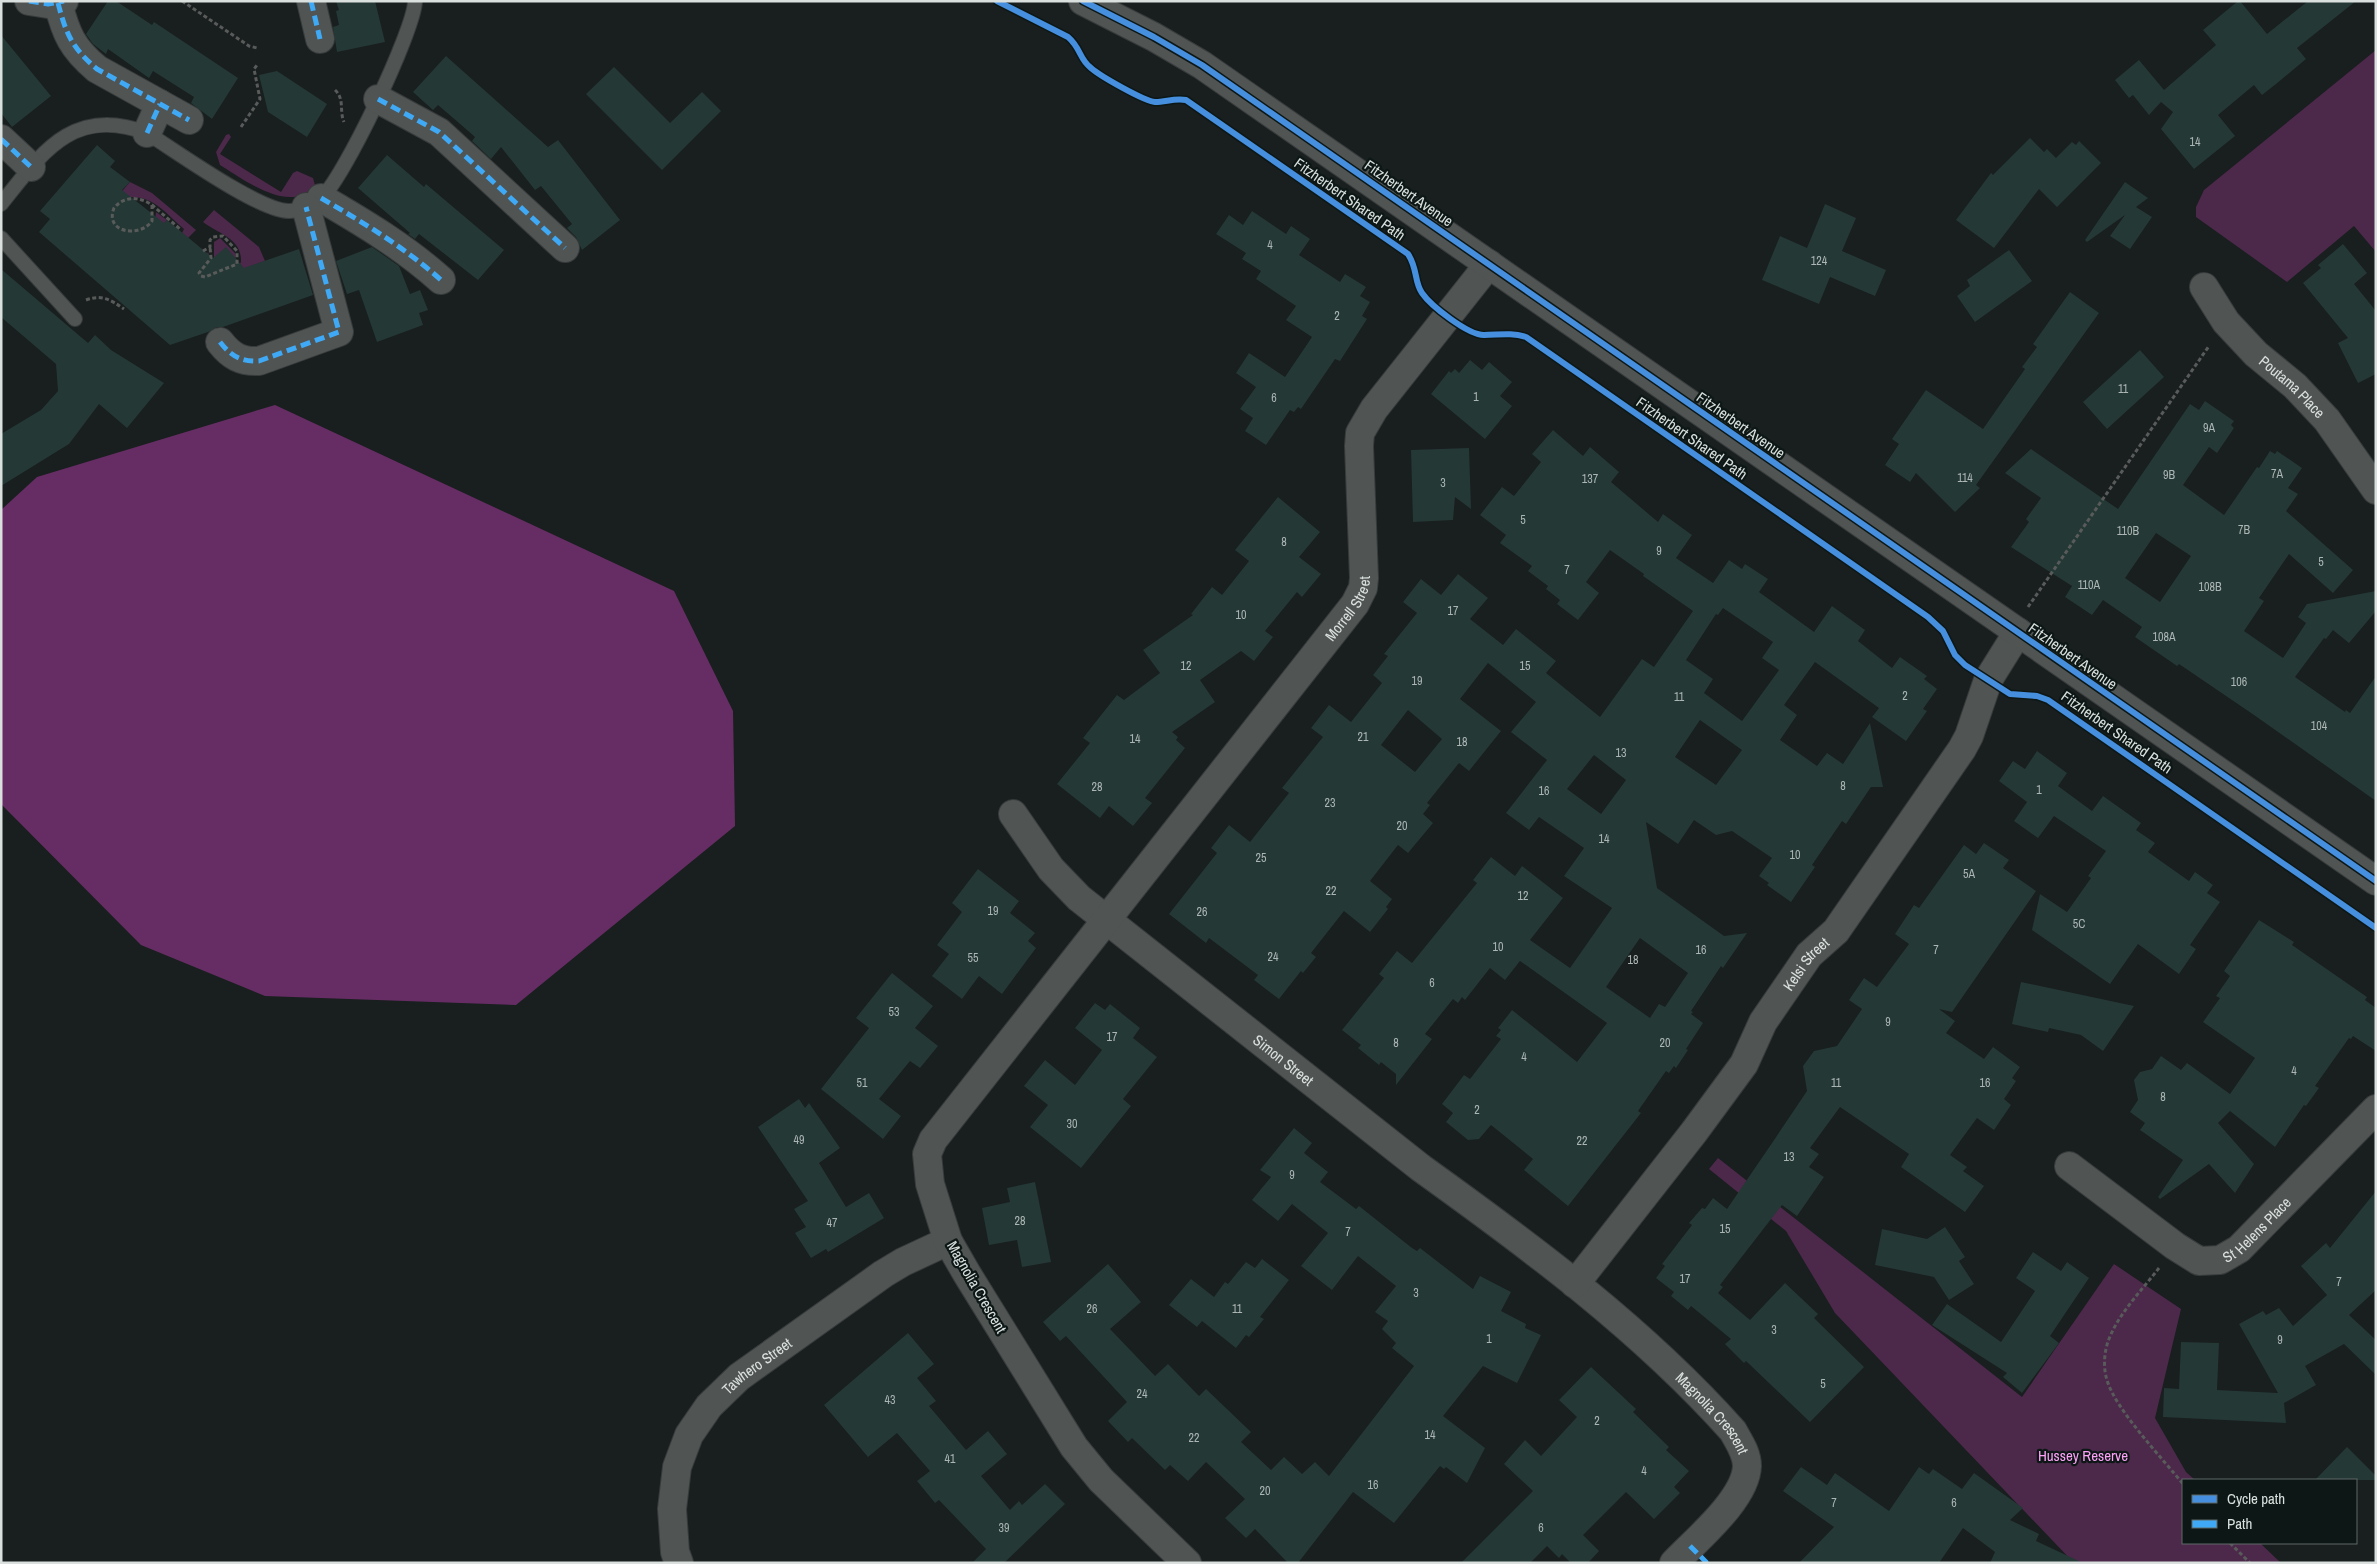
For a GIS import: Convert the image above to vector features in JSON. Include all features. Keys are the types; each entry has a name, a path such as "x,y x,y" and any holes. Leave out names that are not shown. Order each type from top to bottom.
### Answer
{"street":[{"path":"29,1 48,4 61,2 67,35 83,58 97,69 190,120"},
{"path":"311,1 320,39"},
{"name":"Fitzherbert Avenue","path":"1083,1 1154,37 1202,65 2376,881"},
{"path":"378,99 439,132 565,248"},
{"path":"146,133 160,104"},
{"path":"1,139 31,167"},
{"path":"314,203 384,234 441,280"},
{"path":"220,342 236,358 246,362 259,361 339,332 314,203"},
{"name":"Morrell Street","path":"1105,918 1360,596 1364,578 1360,433 1374,409 1489,264"},
{"name":"Poutama Place","path":"2204,287 2226,322 2256,354 2295,386 2320,413 2376,490"},
{"name":"Kelsi Street","path":"1575,1284 1688,1140 1744,1064 1763,1022 1804,963 1836,931 1962,749 1969,736 1988,680 2016,631"},
{"name":"Simon Street","path":"1013,814 1065,885 1421,1168 1575,1284"},
{"name":"Magnolia Crescent","path":"1105,918 933,1140 928,1154 930,1184 948,1241 1074,1447 1101,1480 1187,1563"},
{"name":"St Helens Place","path":"2069,1166 2175,1246 2198,1261 2220,1260 2239,1249 2376,1110"},
{"name":"Tawhero Street","path":"679,1563 675,1552 672,1509 677,1467 689,1435 709,1406 739,1377 883,1274 903,1262 948,1241"},
{"name":"Magnolia Crescent","path":"1575,1284 1616,1317 1717,1413 1733,1431 1744,1451 1747,1467 1742,1487 1727,1507 1674,1563"}],"lane":[{"path":"1,204 47,149 64,137 88,127 105,124 130,127 146,133 259,204 282,211 291,211 314,203 332,183 378,99 407,33 415,1"},
{"path":"1,238 71,314"}],"path":[{"path":"182,1 249,46 257,48"},
{"path":"241,127 260,99 254,69 257,65"},
{"path":"335,90 341,97 343,119 359,134"},
{"path":"152,206 152,221 146,228 139,231 125,231 114,224 112,218 114,208 124,200 136,198 152,206 179,230"},
{"path":"223,236 237,251 237,264 205,277 201,276 199,273 211,258 210,247 210,240 213,237 223,236"},
{"path":"203,251 210,247"},
{"path":"71,314 95,297 112,300 124,309"},
{"path":"2016,631 2226,322"},
{"path":"2175,1246 2120,1318 2109,1339 2104,1356 2106,1379 2114,1398 2182,1483"},
{"path":"2231,1544 2250,1563"}],"green space":[{"path":"2376,50 2376,252 2354,226 2287,282 2196,217 2196,207 2204,190"},
{"path":"229,134 231,137 220,154 281,192 293,173 297,171 313,178 315,185 305,194 293,197 280,196 254,186 220,165 216,152 226,135"},
{"path":"130,182 152,193 196,230 188,238 182,233 184,229 149,200 132,197 122,199 155,221 156,212 167,220 138,254 98,219"},
{"path":"214,210 259,247 265,261 181,291 208,252 210,257 198,275 238,267 241,262 238,247 228,238 203,222"},
{"path":"220,238 235,253 236,262 214,259 214,242"},
{"name":"Hussey Reserve","path":"1718,1158 2022,1397 2114,1264 2181,1309 2155,1418 2186,1472 2194,1479 2182,1479 2182,1544 2261,1544 2281,1563 2074,1563 1835,1313 1786,1231 1709,1169"}],"shaded area":[{"path":"275,405 674,591 733,711 735,826 516,1005 265,996 141,945 1,804 1,510 37,477"}],"building":[{"path":"108,1 116,1 152,25 154,22 238,78 212,119 191,103 194,97 153,71 149,78 108,49 106,54 93,44 86,34"},
{"path":"336,1 375,1 385,42 337,52 333,27 339,25 336,11 339,10"},
{"path":"2240,1 2267,34 2308,1 2356,1 2297,48 2306,59 2276,84 2262,95 2254,85 2218,115 2235,136 2194,169 2161,129 2173,112 2161,102 2149,115 2133,95 2129,98 2115,80 2139,60 2164,90 2216,45 2203,30"},
{"path":"1,35 51,96 12,127 1,113"},
{"path":"446,56 548,147 558,140 620,220 582,250 576,237 567,228 572,224 541,186 535,190 501,147 491,159 472,141 475,137 459,123 438,105 433,110 413,92"},
{"path":"614,67 670,123 702,92 721,111 662,170 586,94"},
{"path":"277,71 327,104 307,137 268,112 259,75"},
{"path":"2030,138 2044,152 2047,149 2056,158 2072,142 2076,145 2079,141 2101,163 2057,207 2039,189 1994,248 1956,220 1991,173 1993,175"},
{"path":"97,145 115,161 110,167 130,182 122,190 164,223 167,220 213,258 226,247 244,268 299,249 313,295 170,345 39,232 50,219 40,211"},
{"path":"387,155 424,187 426,184 504,250 478,280 419,234 415,239 408,234 410,233 358,188"},
{"path":"2125,182 2148,198 2136,207 2152,217 2130,249 2110,236 2125,215 2087,242 2085,240"},
{"path":"1825,204 1856,218 1842,251 1886,270 1875,296 1830,277 1819,304 1762,280 1780,236 1807,248"},
{"path":"1252,211 1286,234 1291,226 1310,239 1299,255 1340,282 1345,274 1366,287 1360,296 1370,302 1362,316 1367,319 1340,361 1335,359 1301,409 1298,407 1294,412 1290,410 1266,445 1245,431 1253,418 1240,409 1256,387 1236,373 1249,353 1285,377 1312,337 1286,320 1296,306 1256,279 1261,271 1242,259 1246,253 1216,234 1229,215 1243,225"},
{"path":"2343,244 2367,273 2354,284 2376,311 2376,374 2358,383 2338,343 2348,338 2303,283 2321,268 2318,265"},
{"path":"372,247 399,266 410,294 420,290 428,310 419,313 423,325 377,342 359,290 347,294 336,261"},
{"path":"2009,250 2032,281 1975,322 1957,296 1970,286 1967,280"},
{"path":"1,269 88,343 95,335 111,350 164,383 127,428 99,404 69,444 1,486 1,434 41,410 58,391 56,364 1,317"},
{"path":"2070,292 2099,313 1976,485 1980,488 1955,512 1916,473 1910,482 1885,465 1899,444 1892,439 1926,390 1983,429 2025,369 2022,367 2037,347 2033,344"},
{"path":"2140,350 2164,377 2107,429 2083,402"},
{"path":"1470,360 1482,370 1489,362 1512,382 1500,396 1512,406 1485,439 1431,394 1449,371 1451,373 1455,369 1459,373"},
{"path":"2205,401 2234,421 2231,425 2234,428 2217,453 2209,447 2183,485 2224,515 2270,451 2275,454 2277,451 2302,468 2288,488 2298,494 2286,511 2353,570 2333,593 2289,554 2259,598 2264,601 2244,631 2283,658 2306,623 2298,617 2307,604 2376,591 2376,611 2349,643 2333,630 2326,639 2324,638 2295,677 2345,712 2346,710 2350,713 2376,676 2376,801 2254,715 2179,664 2177,666 2135,637 2142,627 2103,600 2092,615 2065,597 2072,586 2011,547 2029,522 2026,519 2041,498 2005,473 2031,449 2118,509 2190,404 2199,410","holes":["2156,533 2191,556 2160,602 2125,578"]},
{"path":"1553,430 1583,456 1590,447 1619,472 1611,482 1658,522 1663,514 1692,535 1676,558 1713,583 1729,560 1742,569 1745,564 1768,579 1759,592 1814,632 1832,606 1865,630 1858,641 1892,668 1900,657 1927,676 1924,679 1937,689 1923,709 1927,711 1906,741 1872,717 1879,708 1815,662 1784,705 1797,715 1780,740 1817,766 1827,753 1843,764 1870,723 1883,787 1871,787 1846,824 1842,821 1812,865 1815,867 1791,902 1767,885 1769,883 1759,876 1772,858 1732,831 1716,835 1694,820 1678,844 1646,822 1657,888 1724,936 1747,933 1723,968 1721,966 1691,1011 1693,1012 1691,1014 1703,1023 1686,1049 1688,1050 1676,1068 1674,1066 1669,1073 1666,1071 1638,1111 1641,1113 1568,1206 1524,1170 1533,1159 1491,1125 1479,1139 1468,1140 1446,1122 1453,1113 1442,1104 1464,1075 1470,1079 1501,1039 1496,1036 1501,1030 1498,1028 1512,1010 1577,1062 1607,1023 1520,961 1505,980 1490,968 1465,1000 1462,997 1458,1003 1453,999 1425,1034 1432,1039 1396,1085 1396,1074 1381,1062 1379,1065 1358,1048 1361,1045 1342,1030 1384,978 1379,974 1397,951 1412,963 1477,883 1473,880 1491,857 1515,876 1522,866 1563,898 1530,940 1570,968 1612,908 1564,876 1584,848 1539,817 1529,830 1506,813 1547,760 1511,732 1536,702 1488,663 1460,699 1501,731 1469,771 1459,763 1427,803 1430,805 1423,814 1433,823 1408,853 1398,845 1370,881 1392,899 1386,907 1388,909 1370,932 1344,911 1311,953 1316,957 1303,973 1301,971 1279,999 1254,980 1258,975 1209,938 1206,943 1169,914 1217,853 1211,848 1229,825 1250,842 1289,793 1282,788 1323,737 1311,728 1329,705 1351,722 1382,683 1373,675 1388,656 1384,654 1417,613 1403,602 1421,579 1441,595 1458,574 1488,598 1470,619 1503,645 1516,629 1556,661 1546,673 1600,717 1642,659 1654,667 1693,611 1610,550 1586,582 1599,593 1578,620 1557,604 1560,600 1546,589 1548,586 1528,571 1532,566 1500,543 1506,535 1480,515 1502,487 1514,496 1541,462 1532,454","holes":["1723,608 1773,642 1762,658 1779,670 1742,721 1704,693 1713,679 1686,660 1716,614 1718,615","1408,710 1442,739 1415,772 1381,745","1700,720 1742,750 1716,785 1675,757","1594,755 1626,780 1601,814 1567,789","1640,938 1688,973 1665,1007 1659,1004 1650,1018 1606,987"]},
{"path":"1469,448 1471,509 1455,497 1453,520 1413,522 1411,450"},
{"path":"1278,497 1320,532 1299,557 1321,574 1302,597 1297,592 1265,631 1273,637 1254,661 1241,651 1200,680 1215,702 1172,732 1178,737 1176,740 1185,748 1145,798 1152,803 1133,826 1109,806 1100,818 1057,784 1090,743 1083,738 1117,695 1124,700 1160,673 1143,650 1193,615 1191,614 1212,587 1222,595 1249,561 1235,550"},
{"path":"2037,751 2067,773 2058,786 2092,811 2103,796 2141,823 2136,830 2155,843 2148,852 2189,881 2195,872 2213,885 2207,893 2220,902 2190,945 2196,949 2179,974 2138,944 2110,984 2032,930 2040,894 2067,912 2091,878 2088,876 2106,851 2054,816 2038,838 2014,821 2027,802 1999,781 2013,761 2025,769"},
{"path":"1984,843 2009,860 2003,868 2036,891 1952,1012 1939,1009 1955,1021 1946,1033 1984,1059 1993,1047 2020,1067 2012,1078 2016,1081 2004,1099 2011,1105 1994,1130 1977,1118 1950,1155 1967,1167 1963,1171 1984,1186 1965,1212 1901,1167 1909,1154 1840,1107 1810,1148 1819,1154 1809,1167 1824,1177 1797,1216 1782,1205 1720,1285 1723,1287 1718,1293 1750,1320 1785,1283 1818,1314 1814,1318 1864,1367 1810,1422 1746,1361 1744,1363 1725,1344 1731,1339 1691,1306 1688,1310 1671,1296 1674,1292 1656,1278 1665,1266 1662,1264 1692,1225 1689,1223 1702,1208 1705,1209 1713,1198 1727,1209 1807,1091 1803,1066 1814,1051 1837,1046 1862,1009 1849,1000 1864,978 1877,987 1909,944 1895,934 1914,905 1919,908 1964,845 1976,854"},
{"path":"978,869 1019,901 1010,913 1035,933 1028,941 1036,948 1002,994 979,976 962,999 932,976 949,954 937,945 962,912 952,903"},
{"path":"2259,920 2294,942 2292,945 2367,997 2365,1000 2376,1008 2376,1051 2353,1036 2351,1039 2349,1038 2315,1086 2319,1088 2306,1106 2304,1105 2275,1147 2230,1111 2218,1123 2254,1164 2235,1193 2209,1164 2160,1199 2158,1197 2183,1160 2140,1130 2145,1123 2130,1112 2138,1100 2134,1080 2140,1072 2152,1069 2161,1056 2181,1070 2187,1063 2230,1094 2255,1058 2203,1022 2220,998 2216,996 2230,976 2224,971"},
{"path":"892,973 933,1006 915,1028 938,1046 920,1068 910,1061 879,1099 901,1116 883,1139 821,1089 869,1028 856,1018"},
{"path":"2021,982 2134,1006 2103,1051 2081,1035 2049,1028 2048,1032 2012,1024"},
{"path":"1095,1003 1105,1010 1110,1004 1140,1028 1133,1038 1157,1057 1123,1099 1131,1106 1081,1168 1030,1127 1048,1105 1024,1086 1045,1060 1075,1085 1102,1050 1075,1028"},
{"path":"799,1099 805,1108 809,1103 840,1148 819,1163 846,1207 869,1193 884,1218 828,1252 826,1249 811,1258 795,1233 806,1227 794,1209 808,1201 758,1127"},
{"path":"1294,1128 1312,1143 1304,1153 1328,1172 1320,1182 1356,1209 1359,1206 1412,1248 1417,1251 1420,1248 1473,1289 1480,1276 1511,1292 1501,1311 1526,1324 1525,1328 1541,1335 1517,1383 1483,1366 1443,1416 1485,1448 1467,1483 1446,1467 1444,1469 1440,1466 1394,1523 1353,1492 1298,1563 1288,1563 1255,1529 1246,1538 1225,1518 1245,1499 1206,1462 1188,1481 1170,1465 1165,1470 1132,1438 1128,1442 1108,1421 1127,1402 1066,1336 1060,1341 1043,1322 1108,1264 1141,1302 1110,1329 1155,1376 1168,1364 1199,1396 1206,1389 1251,1432 1241,1442 1271,1470 1284,1457 1302,1474 1315,1462 1329,1476 1414,1366 1392,1348 1396,1343 1382,1329 1388,1321 1375,1312 1396,1286 1358,1256 1332,1290 1301,1266 1328,1233 1292,1204 1278,1221 1252,1200 1271,1177 1260,1170"},
{"path":"1035,1182 1051,1262 1022,1267 1017,1240 989,1245 982,1208 1010,1202 1007,1188"},
{"path":"2376,1191 2376,1290 2349,1315 2376,1340 2376,1375 2344,1344 2305,1366 2316,1385 2284,1403 2286,1423 2163,1417 2164,1388 2179,1389 2181,1342 2219,1343 2217,1390 2278,1393 2239,1324 2263,1311 2266,1315 2279,1308 2293,1326 2327,1295 2301,1266 2326,1243 2330,1248"},
{"path":"1945,1227 1965,1257 1959,1261 1974,1284 1949,1300 1934,1277 1875,1265 1882,1229 1927,1239"},
{"path":"2033,1252 2061,1271 2067,1262 2089,1278 2050,1336 2059,1343 2022,1393 2003,1377 2007,1373 1932,1325 1947,1304 2001,1342 2035,1291 2016,1278"},
{"path":"1262,1259 1289,1280 1260,1317 1264,1319 1249,1337 1246,1335 1236,1348 1202,1321 1197,1327 1169,1305 1191,1279 1214,1297 1225,1282 1228,1284 1246,1262 1255,1268"},
{"path":"908,1333 934,1364 917,1378 936,1401 929,1406 966,1450 988,1431 1007,1454 981,1476 1010,1510 1019,1501 1022,1505 1045,1484 1065,1504 1004,1563 972,1563 986,1549 939,1500 935,1503 917,1481 930,1471 897,1433 868,1457 824,1405"},
{"path":"1591,1367 1636,1409 1633,1412 1669,1447 1666,1450 1689,1471 1674,1487 1680,1493 1654,1519 1626,1492 1583,1535 1599,1551 1588,1563 1571,1563 1562,1554 1559,1558 1547,1546 1530,1563 1461,1563 1533,1491 1504,1464 1525,1440 1541,1456 1577,1417 1559,1400"},
{"path":"2347,1447 2376,1476 2376,1480 2316,1479"},
{"path":"1801,1467 1827,1485 1835,1473 1889,1511 1919,1467 1929,1474 1933,1469 1962,1489 1974,1473 2023,1508 2010,1520 2039,1534 2036,1541 2083,1563 1990,1563 1995,1552 1963,1528 1939,1563 1799,1563 1834,1527 1783,1491"}],"marked path":[{"path":"29,1 48,4 64,1"},
{"path":"311,1 320,39"},
{"path":"58,3 71,40 88,61 97,69 189,120"},
{"path":"378,99 439,132 565,248"},
{"path":"147,133 160,104"},
{"path":"1,139 31,167"},
{"path":"321,198 398,246 441,280"},
{"path":"220,342 237,357 259,361 339,332 306,207"},
{"path":"1690,1546 1707,1563"}],"cycle path":[{"name":"Fitzherbert Shared Path","path":"997,1 1068,37 1087,65 1103,77 1132,93 1155,102 1178,99 1186,100 1408,254 1422,293 1450,319 1477,334 1510,334 1526,337 1928,617 1943,631 1955,655 1965,665 2010,694 2037,696 2048,700 2376,928"},
{"path":"1083,1 1154,37 1202,65 2376,881"}]}
